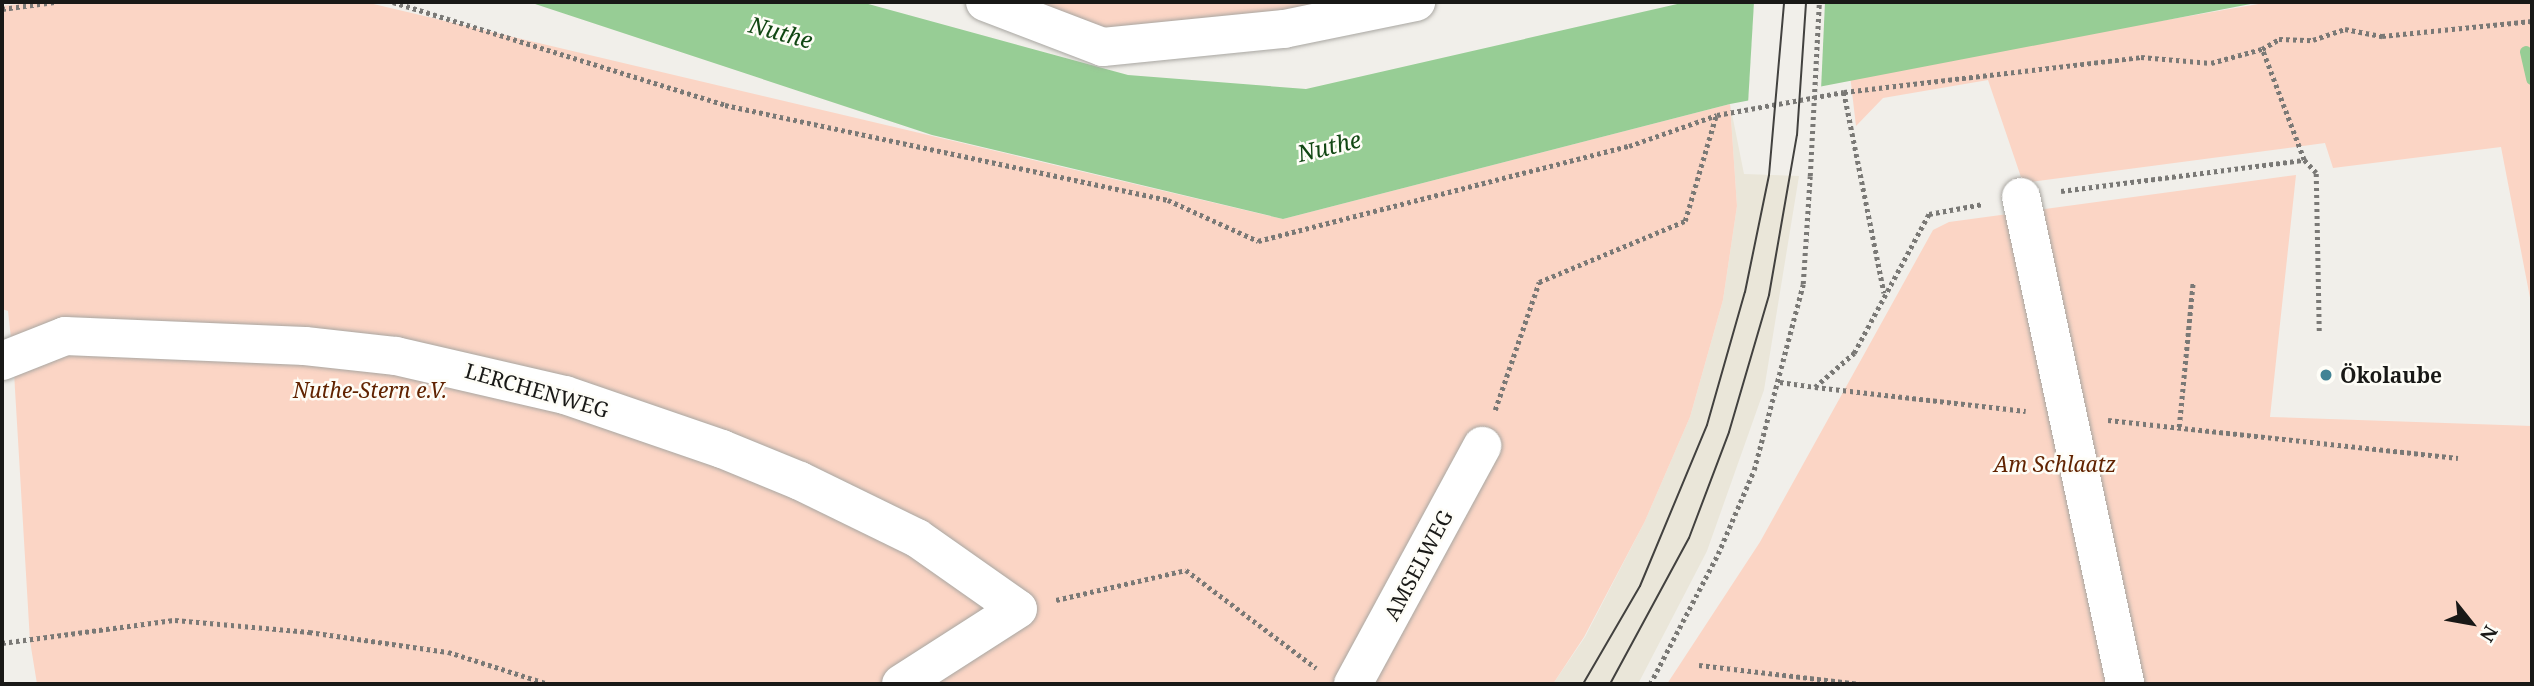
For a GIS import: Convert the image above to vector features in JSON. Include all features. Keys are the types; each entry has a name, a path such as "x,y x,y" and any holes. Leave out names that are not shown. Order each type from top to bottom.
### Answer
{"lane":[{"path":"985,2 1103,47 1284,29 1416,2"},
{"path":"2021,197 2125,684"},
{"name":"LERCHENWEG","path":"7,359 65,336 122,336 305,346 482,372 565,395 800,481 917,538 1018,609"},
{"name":"AMSELWEG","path":"1340,680 1482,446"},
{"path":"901,684 1018,609"}],"path":[{"path":"2,9 55,2"},
{"path":"393,2 724,105 1168,200 1258,241 1629,146 1717,115 1844,92 2141,57 2211,63 2262,49 2279,39 2313,40 2345,29 2382,36 2532,21"},
{"path":"1650,684 1718,554 1754,470 1803,284 1819,2"},
{"path":"2262,49 2304,159 2316,173 2319,331"},
{"path":"1844,92 1884,293"},
{"path":"1482,446 1539,282 1685,221 1717,115"},
{"path":"2179,427 2193,282"},
{"path":"1815,387 2458,458"},
{"path":"1018,609 1186,570 1340,680"},
{"path":"2,643 175,620 309,632 448,652 549,684"},
{"path":"1699,665 1860,684"}],"shaded area":[{"path":"1730,104 1744,174 1799,176 1764,390 1707,551 1638,684 1553,684 1585,637 1645,521 1690,417 1723,300 1737,206"}],"green space":[{"name":"Nuthe-Stern e.V.","path":"37,2 365,2 1283,219 1730,104 1737,206 1723,300 1690,417 1645,521 1584,637 1553,684 37,684 30,641 13,356 8,311 2,309 2,6"},
{"path":"1038,2 1338,2 1283,13 1104,28"},
{"path":"2270,2 2532,2 2532,308 2501,147 2333,168 2325,143 2023,183 1988,80 1883,98 1856,126 1850,75"},
{"name":"Am Schlaatz","path":"2296,175 2270,417 2532,426 2532,684 1667,684 1760,542 1933,230 1949,222"}],"water":[{"name":"Nuthe","path":"529,2 861,2 1128,75 1306,89 1686,2 2261,2 1730,104 1283,219 932,135"}],"pier":[{"path":"1754,2 1825,2 1821,90 1748,104"}],"waterway":[{"path":"2526,52 2532,79"}],"tram line":[{"path":"1583,684 1640,586 1707,425 1745,292 1769,175 1784,2"},
{"path":"1610,684 1689,538 1729,432 1769,295 1797,135 1806,2"}],"place":[{"name":"Ökolaube","path":"2326,375"}]}
